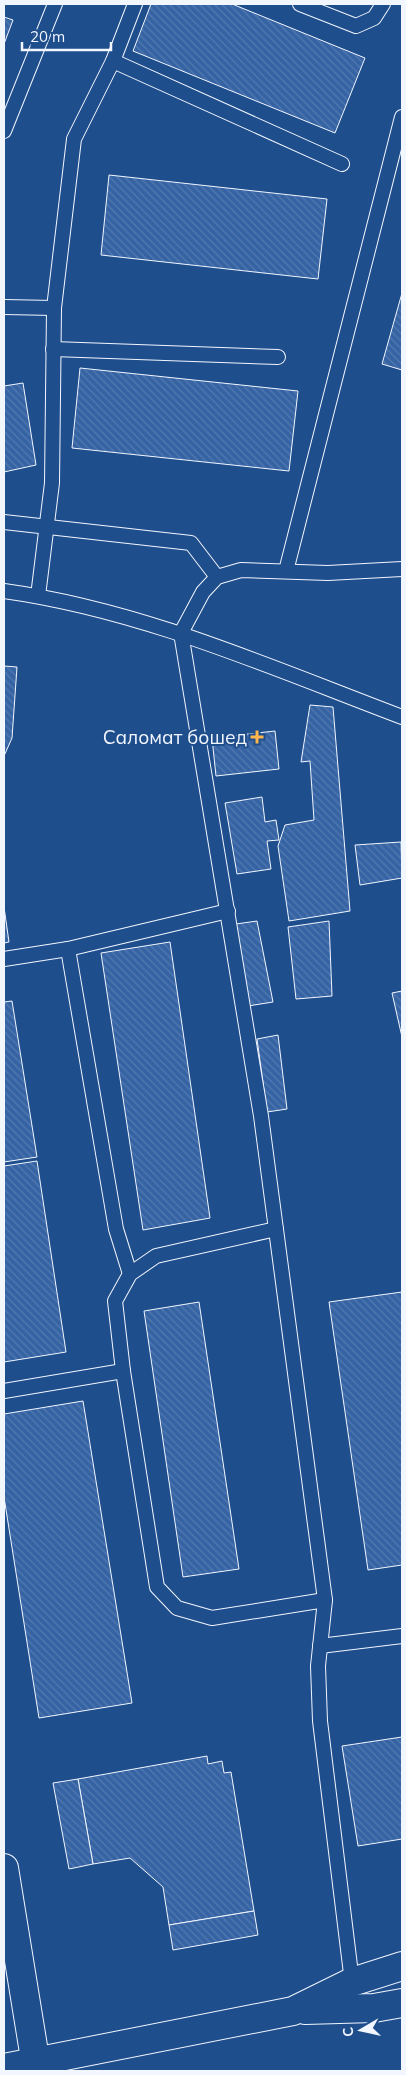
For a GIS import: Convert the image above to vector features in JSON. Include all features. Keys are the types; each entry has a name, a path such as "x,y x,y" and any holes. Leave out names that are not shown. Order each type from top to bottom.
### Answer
{"main road":[{"path":"4,1868 37,2066"},
{"path":"293,2011 352,1982 402,1966"},
{"path":"4,2068 37,2066 293,2011 374,2008 402,2003"}],"lane":[{"path":"4,131 55,4"},
{"path":"38,596 52,483 54,308 74,139 113,61 135,4"},
{"path":"300,4 356,26 374,18 384,4"},
{"path":"113,61 342,164"},
{"path":"286,571 402,118"},
{"path":"4,308 54,308"},
{"path":"53,349 278,357"},
{"path":"4,522 191,543 217,577"},
{"path":"352,1982 320,1721 318,1666 325,1600 261,1116 181,633 203,592 217,577 241,570 328,573 402,570"},
{"path":"4,591 38,596 181,633 402,717"},
{"path":"4,959 68,949 228,911"},
{"path":"68,949 116,1229 130,1274"},
{"path":"276,1229 156,1256 130,1274 115,1301 123,1371 157,1587 177,1608 212,1618 325,1600"},
{"path":"4,1391 123,1371"},
{"path":"320,1646 402,1636"}],"building":[{"path":"151,4 232,4 365,58 335,133 133,51"},
{"path":"4,17 13,20 4,44"},
{"path":"109,175 327,199 318,279 101,255"},
{"path":"402,293 402,370 382,364"},
{"path":"80,368 298,391 289,471 72,448"},
{"path":"23,383 36,465 4,472 4,386"},
{"path":"4,666 17,667 12,738 4,756"},
{"path":"310,705 333,707 350,911 289,921 278,846 285,825 314,820 310,761 301,762"},
{"path":"275,731 279,769 216,776 212,738"},
{"path":"262,797 265,822 276,820 279,840 267,841 271,869 237,874 225,803"},
{"path":"401,842 402,878 360,885 355,845"},
{"path":"4,907 9,942 4,943"},
{"path":"257,921 273,1002 248,1006 236,924"},
{"path":"329,921 332,996 296,999 288,927"},
{"path":"170,942 210,1218 143,1230 101,953"},
{"path":"402,991 402,1037 392,993"},
{"path":"12,1001 37,1157 4,1162 4,1002"},
{"path":"278,1035 287,1109 267,1112 257,1039"},
{"path":"37,1161 66,1352 4,1362 4,1166"},
{"path":"402,1292 402,1565 368,1570 329,1302"},
{"path":"199,1302 239,1569 183,1577 144,1311"},
{"path":"83,1401 132,1703 39,1718 4,1497 4,1414"},
{"path":"402,1737 402,1839 358,1846 342,1746"},
{"path":"207,1756 208,1764 222,1761 224,1773 231,1772 254,1911 169,1925 163,1887 130,1858 93,1864 78,1779"},
{"path":"78,1779 93,1864 69,1869 53,1783"},
{"path":"254,1911 258,1935 173,1950 169,1925"}],"place":[{"name":"Саломат бошед","path":"257,737"}]}
